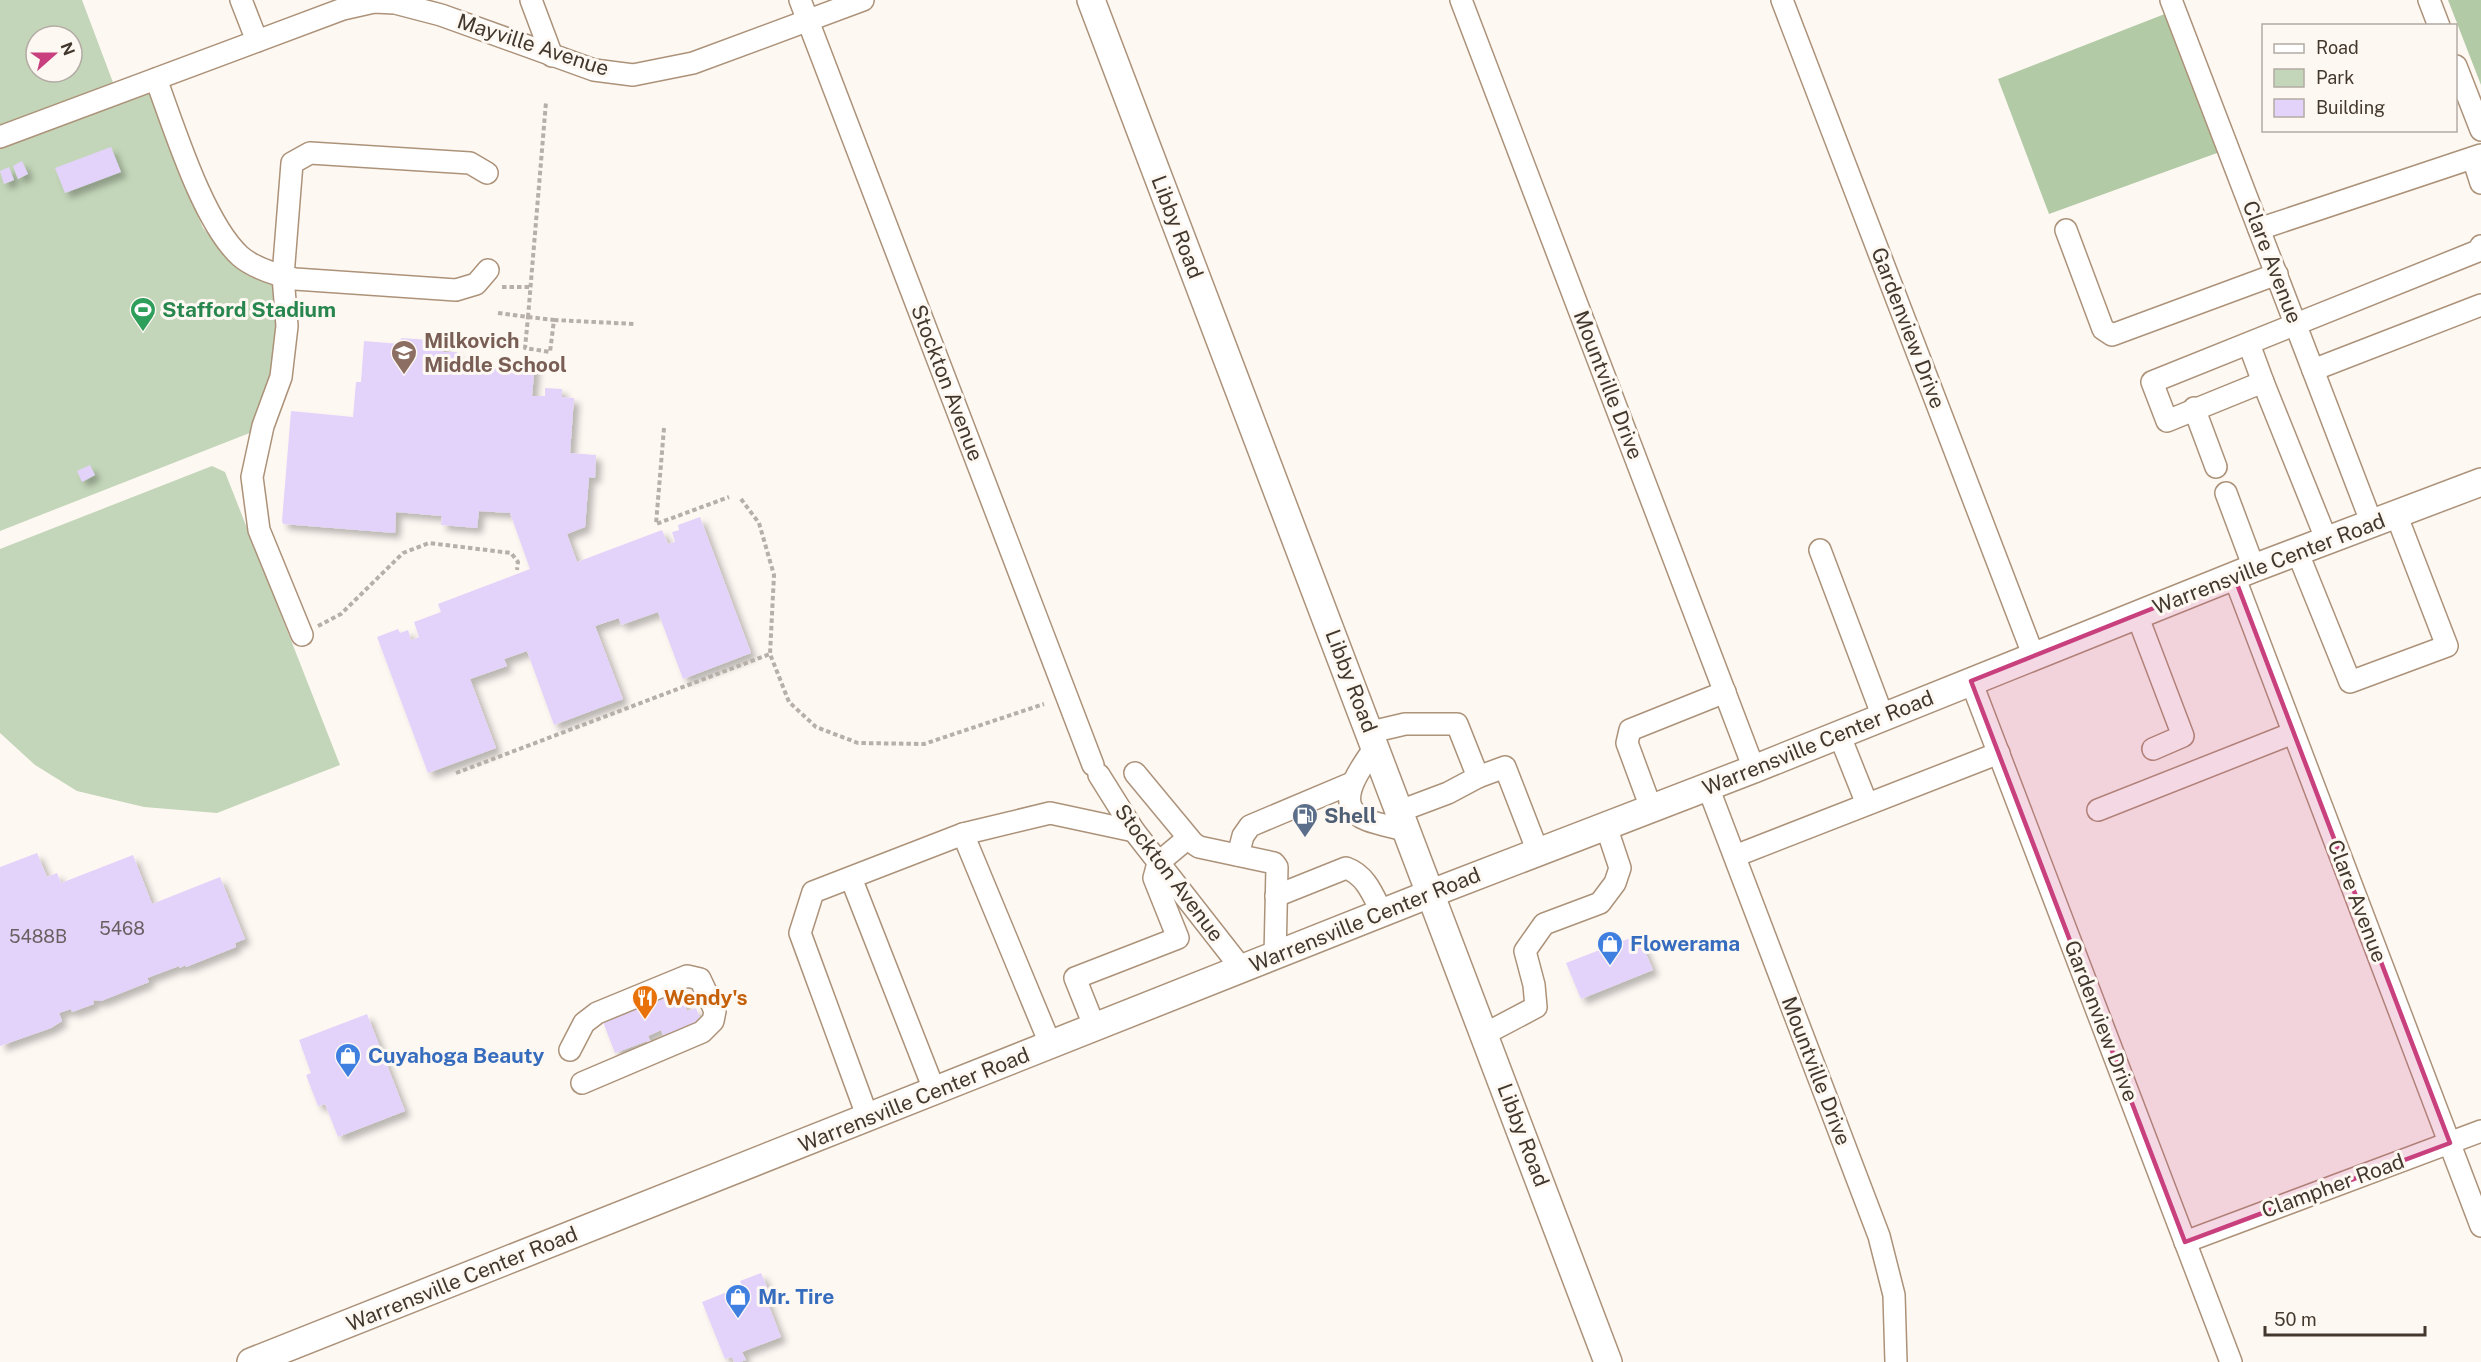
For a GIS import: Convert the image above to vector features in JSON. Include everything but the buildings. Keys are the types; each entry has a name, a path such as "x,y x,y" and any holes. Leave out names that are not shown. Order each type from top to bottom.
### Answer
{"main road":[{"name":"Libby Road","path":"1091,0 1432,893 1608,1362"},
{"name":"Warrensville Center Road","path":"251,1362 1432,893 1754,769 2244,572 2481,482"}],"street":[{"path":"241,0 257,41"},
{"path":"531,0 552,56"},
{"name":"Stockton Avenue","path":"800,0 1096,770 1134,831 1242,969"},
{"name":"Mayville Avenue","path":"0,136 343,9 374,2 395,3 441,15 594,70 633,75 693,63 863,0"},
{"name":"Mountville Drive","path":"1461,0 1754,769"},
{"name":"Gardenview Drive","path":"1782,0 2034,657"},
{"name":"Clare Avenue","path":"2171,0 2313,370 2447,646 2350,682 2297,552"},
{"path":"2429,0 2438,24"},
{"path":"2457,69 2481,130"},
{"path":"156,79 192,174 218,228 241,257 271,273 283,276 456,290 476,284 488,270"},
{"path":"302,635 259,530 252,477 263,426 281,377 287,326 283,276 292,163 310,153 470,163 487,173"},
{"path":"2259,229 2477,156 2481,183"},
{"path":"2066,230 2103,329 2112,335 2277,274"},
{"path":"2263,382 2194,408 2167,421 2152,382 2478,251 2481,246"},
{"path":"2313,370 2481,305"},
{"path":"2249,344 2327,541"},
{"path":"2194,408 2216,467"},
{"name":"Clare Avenue","path":"2226,494 2244,572 2293,733 2481,1226"},
{"path":"1820,550 1883,717"},
{"path":"2137,615 2183,736 2153,749"},
{"name":"Gardenview Drive","path":"1971,681 2231,1362"},
{"path":"1652,808 1628,743 1630,730 1725,692"},
{"path":"1478,777 1457,724 1405,724 1373,739 1352,783 1349,795 1351,806 1365,820 1404,821 1448,793 1478,777 1504,767 1538,852"},
{"path":"2098,810 2293,733"},
{"path":"1839,734 1866,804"},
{"path":"1735,856 1999,753"},
{"path":"1135,773 1188,838 1199,847 1269,860 1274,863 1277,867 1275,957"},
{"path":"1238,855 1243,836 1250,826 1352,783"},
{"name":"Mountville Drive","path":"1708,787 1879,1236 1894,1295 1896,1362"},
{"path":"868,1118 800,933 813,892 963,834 1050,813 1134,831"},
{"path":"1485,1034 1536,1007 1534,985 1525,951 1544,924 1600,903 1615,883 1620,868 1606,826"},
{"path":"963,834 1051,1046"},
{"path":"1095,1028 1075,978 1178,938 1154,878 1158,863 1188,838"},
{"path":"1276,896 1346,868 1354,871 1365,881 1382,913"},
{"path":"850,878 935,1092"},
{"path":"570,1050 584,1023 597,1013 687,976 700,979 715,1011 713,1021 702,1032 582,1083"},
{"name":"Clampher Road","path":"2185,1242 2481,1131"}],"path":[{"path":"546,102 525,348 550,351 554,320"},
{"path":"501,287 530,287"},
{"path":"498,313 554,320 634,324"},
{"path":"664,428 656,524 729,497"},
{"path":"741,499 759,523 774,575 770,654 789,702 816,727 858,743 924,744 1044,704"},
{"path":"302,635 341,614 403,553 429,543 511,553 518,562 517,570"},
{"path":"456,773 770,654"}],"highlighted area":[{"path":"2234,576 2450,1143 2185,1242 1971,681"}],"green space":[{"name":"Stafford Stadium","path":"0,0 82,0 120,101 151,90 184,183 203,228 217,244 293,287 257,430 0,531"},
{"path":"2448,0 2481,0 2481,85"},
{"path":"2175,10 2228,149 2049,214 1998,79"},
{"path":"212,466 225,472 340,765 217,813 144,807 77,791 35,765 0,733 0,549"}],"place":[{"name":"Stafford Stadium","path":"143,333"},
{"name":"Milkovich Middle School","path":"404,376"},
{"name":"Shell","path":"1305,839"},
{"name":"Flowerama","path":"1610,967"},
{"name":"Wendy's","path":"645,1021"},
{"name":"Cuyahoga Beauty","path":"348,1079"},
{"name":"Mr. Tire","path":"738,1320"}]}
